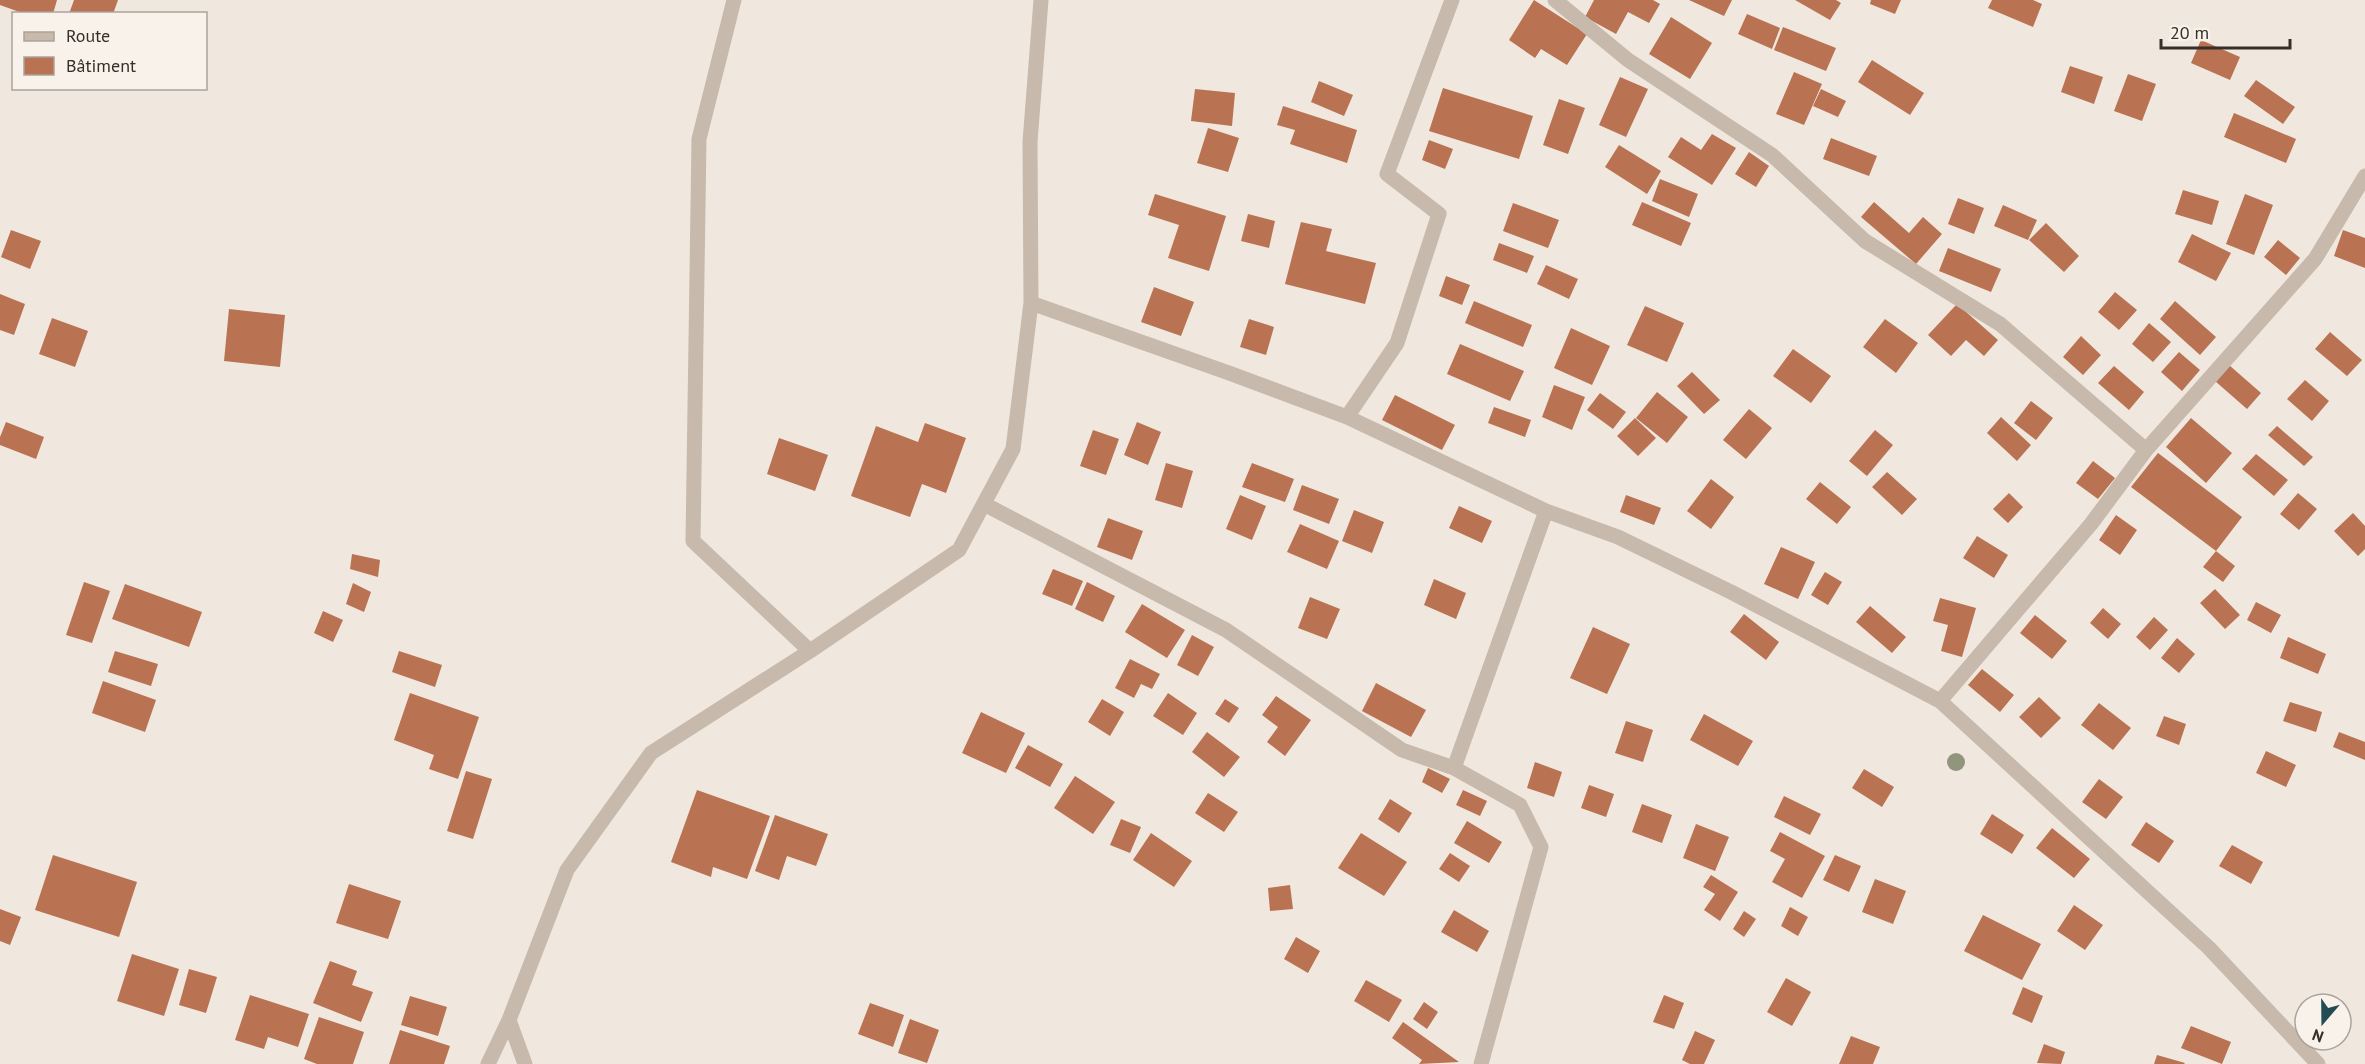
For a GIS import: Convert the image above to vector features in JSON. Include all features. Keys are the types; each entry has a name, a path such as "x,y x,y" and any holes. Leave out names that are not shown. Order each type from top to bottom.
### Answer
{"street":[{"path":"734,0 699,139 693,540 810,651"},
{"path":"488,1064 509,1020 567,870 651,753 810,651 959,550 1013,449 1031,303 1030,142 1041,0"},
{"path":"1347,417 1397,343 1439,214 1387,174 1452,0"},
{"path":"1555,0 1628,60 1772,155 1865,241 2000,324 2146,450"},
{"path":"1940,701 2091,524 2146,450 2315,258 2365,176"},
{"path":"1031,303 1347,417 1546,511 1628,542 1731,592 1940,701 2209,948 2318,1064"},
{"path":"984,504 1226,630 1402,750 1454,768 1520,805 1541,847 1481,1064"},
{"path":"1454,768 1546,511"},
{"path":"509,1020 525,1064"}],"building":[{"path":"0,0 57,0 54,12 19,12 0,5"},
{"path":"74,0 118,0 114,12 70,12"},
{"path":"1534,0 1587,34 1567,65 1541,49 1535,58 1509,40"},
{"path":"1594,0 1653,0 1660,4 1649,23 1628,12 1616,34 1585,17"},
{"path":"1689,0 1732,0 1724,16"},
{"path":"1795,0 1836,0 1841,3 1830,20"},
{"path":"1871,0 1901,0 1895,14 1870,4"},
{"path":"1992,0 2033,0 2042,4 2033,27 1988,8"},
{"path":"1747,14 1780,28 1772,49 1738,34"},
{"path":"1671,17 1712,43 1690,79 1649,54"},
{"path":"1783,27 1836,48 1826,71 1774,50"},
{"path":"2201,40 2240,57 2230,80 2191,63"},
{"path":"1872,60 1924,93 1910,115 1858,82"},
{"path":"2070,66 2103,77 2094,104 2061,92"},
{"path":"1794,72 1822,84 1804,125 1776,114"},
{"path":"2128,74 2156,84 2142,121 2114,111"},
{"path":"1620,77 1648,89 1626,137 1599,125"},
{"path":"2256,80 2295,107 2283,124 2244,96"},
{"path":"1319,81 1353,95 1344,116 1311,102"},
{"path":"1443,88 1533,116 1519,159 1429,131"},
{"path":"1195,89 1235,93 1232,126 1191,121"},
{"path":"1821,89 1846,101 1838,117 1813,106"},
{"path":"1559,99 1585,108 1568,154 1543,145"},
{"path":"1283,106 1357,130 1347,163 1290,144 1295,130 1277,125"},
{"path":"2234,113 2296,139 2286,163 2224,137"},
{"path":"1208,128 1239,138 1228,172 1197,163"},
{"path":"1712,134 1736,148 1712,185 1668,157 1681,137 1701,150"},
{"path":"1831,138 1877,156 1869,176 1823,159"},
{"path":"1429,140 1453,149 1445,169 1422,160"},
{"path":"1619,145 1661,171 1647,194 1605,167"},
{"path":"1749,152 1769,166 1756,187 1735,174"},
{"path":"1660,179 1698,194 1689,217 1652,201"},
{"path":"2183,190 2219,201 2212,225 2175,214"},
{"path":"1155,194 1226,216 1209,271 1168,258 1179,225 1148,215"},
{"path":"2245,194 2273,205 2254,255 2226,244"},
{"path":"1958,198 1984,208 1974,234 1948,224"},
{"path":"1642,202 1691,223 1681,246 1632,225"},
{"path":"1874,202 1909,233 1923,217 1942,234 1916,264 1861,217"},
{"path":"1513,203 1559,220 1548,248 1503,231"},
{"path":"2003,205 2037,220 2028,240 1994,226"},
{"path":"1248,214 1275,221 1269,248 1241,241"},
{"path":"1301,222 1332,229 1326,251 1376,263 1365,304 1285,284"},
{"path":"2046,223 2079,256 2064,272 2029,240"},
{"path":"11,230 41,241 30,269 1,257"},
{"path":"2343,230 2365,238 2365,268 2334,256"},
{"path":"2192,234 2231,253 2216,281 2178,262"},
{"path":"2278,240 2300,258 2286,275 2264,257"},
{"path":"1499,243 1534,256 1527,273 1493,260"},
{"path":"1948,248 2001,269 1991,292 1939,271"},
{"path":"1546,265 1578,279 1569,299 1537,284"},
{"path":"1446,276 1470,285 1462,305 1439,296"},
{"path":"1154,287 1194,302 1181,336 1141,322"},
{"path":"2115,292 2137,310 2119,330 2098,312"},
{"path":"0,294 25,304 14,335 0,330"},
{"path":"1474,301 1532,325 1523,347 1465,323"},
{"path":"2175,301 2216,337 2200,355 2160,319"},
{"path":"1957,304 1998,340 1984,356 1966,340 1951,356 1928,335"},
{"path":"1645,306 1684,323 1667,362 1627,345"},
{"path":"229,309 285,315 280,367 224,361"},
{"path":"52,318 88,331 75,367 39,354"},
{"path":"1249,319 1274,327 1266,355 1240,347"},
{"path":"1885,319 1918,343 1896,373 1863,347"},
{"path":"2149,323 2171,342 2153,362 2132,344"},
{"path":"1571,328 1610,346 1592,385 1554,368"},
{"path":"2330,332 2362,360 2347,376 2315,349"},
{"path":"2081,336 2101,355 2083,375 2063,357"},
{"path":"1460,344 1524,371 1510,401 1447,374"},
{"path":"1793,349 1831,376 1811,403 1773,376"},
{"path":"2179,352 2200,370 2182,391 2161,372"},
{"path":"2229,365 2261,393 2247,409 2215,381"},
{"path":"2114,366 2144,392 2129,410 2098,383"},
{"path":"1692,372 1720,400 1704,414 1677,386"},
{"path":"2305,380 2329,401 2312,421 2287,399"},
{"path":"1554,385 1585,397 1572,430 1542,417"},
{"path":"1657,392 1688,417 1667,443 1636,418"},
{"path":"1600,393 1626,412 1613,429 1587,410"},
{"path":"1395,395 1455,425 1442,450 1382,420"},
{"path":"2031,401 2053,418 2036,440 2014,423"},
{"path":"1494,407 1531,420 1525,437 1488,423"},
{"path":"1749,409 1772,428 1746,459 1723,440"},
{"path":"2001,417 2031,445 2017,461 1987,433"},
{"path":"1635,418 1656,438 1638,456 1617,436"},
{"path":"2191,418 2232,453 2206,483 2166,447"},
{"path":"6,422 44,437 36,459 0,445 0,437"},
{"path":"1137,422 1161,432 1148,465 1124,455"},
{"path":"925,423 966,438 946,493 922,484 910,517 851,496 876,426 918,442"},
{"path":"2277,426 2313,457 2304,466 2268,435"},
{"path":"1093,430 1119,439 1106,475 1080,466"},
{"path":"1875,430 1893,445 1867,476 1849,461"},
{"path":"779,438 828,455 815,491 767,474"},
{"path":"2158,453 2242,517 2216,551 2131,487"},
{"path":"2256,454 2288,480 2274,496 2242,469"},
{"path":"2093,461 2115,478 2098,499 2076,483"},
{"path":"1166,463 1193,471 1182,508 1155,500"},
{"path":"1252,463 1294,479 1285,502 1242,487"},
{"path":"1887,472 1917,499 1902,515 1872,487"},
{"path":"1711,479 1734,497 1711,529 1687,511"},
{"path":"1820,482 1851,507 1837,524 1806,499"},
{"path":"1302,485 1339,499 1329,524 1293,510"},
{"path":"2009,493 2023,507 2008,523 1993,509"},
{"path":"2298,493 2317,509 2299,530 2280,514"},
{"path":"1240,495 1266,506 1252,540 1226,529"},
{"path":"1626,495 1661,508 1654,525 1620,512"},
{"path":"1459,506 1492,521 1482,543 1449,528"},
{"path":"1354,510 1384,522 1372,553 1342,541"},
{"path":"2353,513 2365,526 2365,549 2358,556 2334,531"},
{"path":"2116,515 2137,530 2120,555 2099,540"},
{"path":"1108,518 1143,531 1132,560 1097,547"},
{"path":"1300,524 1339,541 1327,569 1287,552"},
{"path":"1977,536 2008,555 1994,578 1963,558"},
{"path":"1781,547 1815,562 1798,599 1764,584"},
{"path":"2216,551 2235,566 2223,582 2203,567"},
{"path":"352,554 380,560 378,577 350,569"},
{"path":"1053,569 1083,581 1072,606 1042,594"},
{"path":"1825,572 1842,582 1828,605 1811,595"},
{"path":"1434,579 1466,593 1456,619 1424,605"},
{"path":"84,582 110,591 92,643 66,635"},
{"path":"1087,582 1115,596 1103,622 1075,609"},
{"path":"353,583 371,592 364,612 346,604"},
{"path":"125,584 202,612 189,647 112,619"},
{"path":"2215,589 2240,615 2225,629 2200,603"},
{"path":"1310,597 1340,609 1327,639 1298,628"},
{"path":"1940,598 1976,608 1962,657 1941,651 1948,625 1933,621"},
{"path":"2256,602 2281,615 2271,633 2247,620"},
{"path":"1142,604 1185,630 1167,658 1125,632"},
{"path":"1870,606 1906,637 1892,653 1856,622"},
{"path":"2103,608 2121,624 2108,639 2090,623"},
{"path":"323,611 343,620 333,642 314,633"},
{"path":"1744,614 1779,642 1766,660 1730,632"},
{"path":"2035,615 2067,641 2052,659 2020,633"},
{"path":"2154,617 2168,630 2150,650 2136,637"},
{"path":"1593,627 1630,644 1607,694 1570,678"},
{"path":"1192,635 1214,647 1198,676 1177,665"},
{"path":"2288,637 2326,654 2318,674 2280,658"},
{"path":"2177,638 2195,654 2179,673 2161,658"},
{"path":"115,651 158,664 151,686 108,672"},
{"path":"399,651 442,665 435,687 392,672"},
{"path":"1130,659 1160,674 1152,689 1141,684 1134,698 1115,688"},
{"path":"1982,669 2014,695 2000,712 1968,685"},
{"path":"103,681 156,700 145,732 92,713"},
{"path":"1376,683 1426,710 1411,737 1362,711"},
{"path":"410,693 479,717 458,779 429,769 434,755 394,740"},
{"path":"1168,693 1197,713 1183,735 1153,716"},
{"path":"1276,696 1311,720 1285,756 1267,742 1278,727 1262,715"},
{"path":"2039,697 2061,718 2041,738 2019,717"},
{"path":"1102,699 1124,712 1110,736 1088,722"},
{"path":"1225,699 1239,708 1229,723 1215,714"},
{"path":"2290,702 2322,712 2316,732 2283,721"},
{"path":"2099,703 2131,728 2113,750 2081,725"},
{"path":"981,712 1025,733 1006,773 962,753"},
{"path":"1704,714 1753,741 1738,766 1690,740"},
{"path":"2164,716 2186,724 2179,745 2156,736"},
{"path":"1626,721 1653,730 1643,762 1615,753"},
{"path":"1207,732 1240,757 1224,777 1192,752"},
{"path":"2339,732 2365,742 2365,760 2333,747"},
{"path":"1028,745 1063,764 1050,787 1015,768"},
{"path":"2266,751 2296,765 2286,787 2256,773"},
{"path":"1535,762 1562,772 1554,797 1527,788"},
{"path":"1428,768 1450,779 1442,793 1422,782"},
{"path":"1864,769 1894,787 1882,807 1852,788"},
{"path":"466,771 492,779 473,839 447,831"},
{"path":"1075,776 1115,802 1093,834 1054,808"},
{"path":"2099,779 2123,797 2106,819 2082,802"},
{"path":"1589,785 1614,794 1606,817 1581,808"},
{"path":"697,790 770,816 747,879 713,867 711,877 671,862"},
{"path":"1463,790 1487,801 1480,816 1456,805"},
{"path":"1208,793 1238,812 1224,832 1195,813"},
{"path":"1784,796 1821,814 1810,835 1774,817"},
{"path":"1390,799 1412,813 1399,833 1378,819"},
{"path":"1642,804 1672,815 1662,843 1632,832"},
{"path":"1992,814 2024,835 2012,854 1980,834"},
{"path":"775,815 828,834 816,866 787,856 779,880 755,871"},
{"path":"1121,819 1141,827 1130,853 1110,845"},
{"path":"1467,821 1502,842 1489,863 1454,843"},
{"path":"2146,822 2174,841 2159,863 2131,845"},
{"path":"1696,824 1729,837 1715,871 1683,858"},
{"path":"2052,828 2090,859 2074,878 2036,848"},
{"path":"1780,832 1825,856 1802,898 1772,882 1785,859 1770,851"},
{"path":"1151,833 1192,861 1174,887 1133,860"},
{"path":"1361,833 1407,862 1384,896 1338,868"},
{"path":"2232,845 2263,862 2251,884 2219,866"},
{"path":"1450,853 1470,866 1459,882 1439,869"},
{"path":"53,855 137,882 119,937 35,910"},
{"path":"1835,855 1861,866 1849,892 1823,880"},
{"path":"1711,875 1738,892 1720,921 1704,910 1715,894 1703,887"},
{"path":"1875,879 1906,891 1893,924 1862,912"},
{"path":"349,884 401,901 388,939 336,923"},
{"path":"1290,885 1293,909 1270,911 1268,888"},
{"path":"2074,905 2103,925 2085,950 2057,931"},
{"path":"1790,907 1808,917 1798,936 1781,926"},
{"path":"0,909 21,917 10,945 0,941"},
{"path":"1454,910 1489,931 1477,952 1441,932"},
{"path":"1744,911 1756,919 1744,937 1733,929"},
{"path":"1983,915 2041,944 2022,980 1964,951"},
{"path":"1296,937 1320,951 1308,973 1284,959"},
{"path":"132,954 179,969 164,1016 117,1001"},
{"path":"330,961 357,971 352,985 373,992 361,1022 313,1003"},
{"path":"189,969 217,977 206,1013 179,1005"},
{"path":"1786,978 1811,992 1792,1026 1767,1012"},
{"path":"1366,980 1402,1000 1389,1022 1354,1001"},
{"path":"2023,987 2043,996 2032,1023 2012,1014"},
{"path":"250,995 309,1014 298,1047 268,1037 264,1049 235,1040"},
{"path":"1664,995 1684,1003 1674,1029 1653,1022"},
{"path":"410,996 447,1007 438,1036 401,1025"},
{"path":"1424,1002 1438,1012 1427,1029 1413,1019"},
{"path":"870,1003 904,1015 893,1047 858,1034"},
{"path":"319,1017 364,1032 353,1064 317,1064 304,1059"},
{"path":"910,1019 939,1030 927,1063 898,1053"},
{"path":"1403,1022 1459,1062 1419,1064 1422,1060 1392,1038"},
{"path":"2191,1026 2231,1042 2222,1064 2181,1048"},
{"path":"400,1030 450,1046 444,1064 389,1064"},
{"path":"1695,1031 1715,1040 1704,1064 1690,1064 1682,1060"},
{"path":"1851,1036 1880,1047 1873,1064 1839,1064"},
{"path":"2044,1044 2065,1052 2061,1064 2037,1063"},
{"path":"2157,1055 2185,1063 2154,1064"}]}
